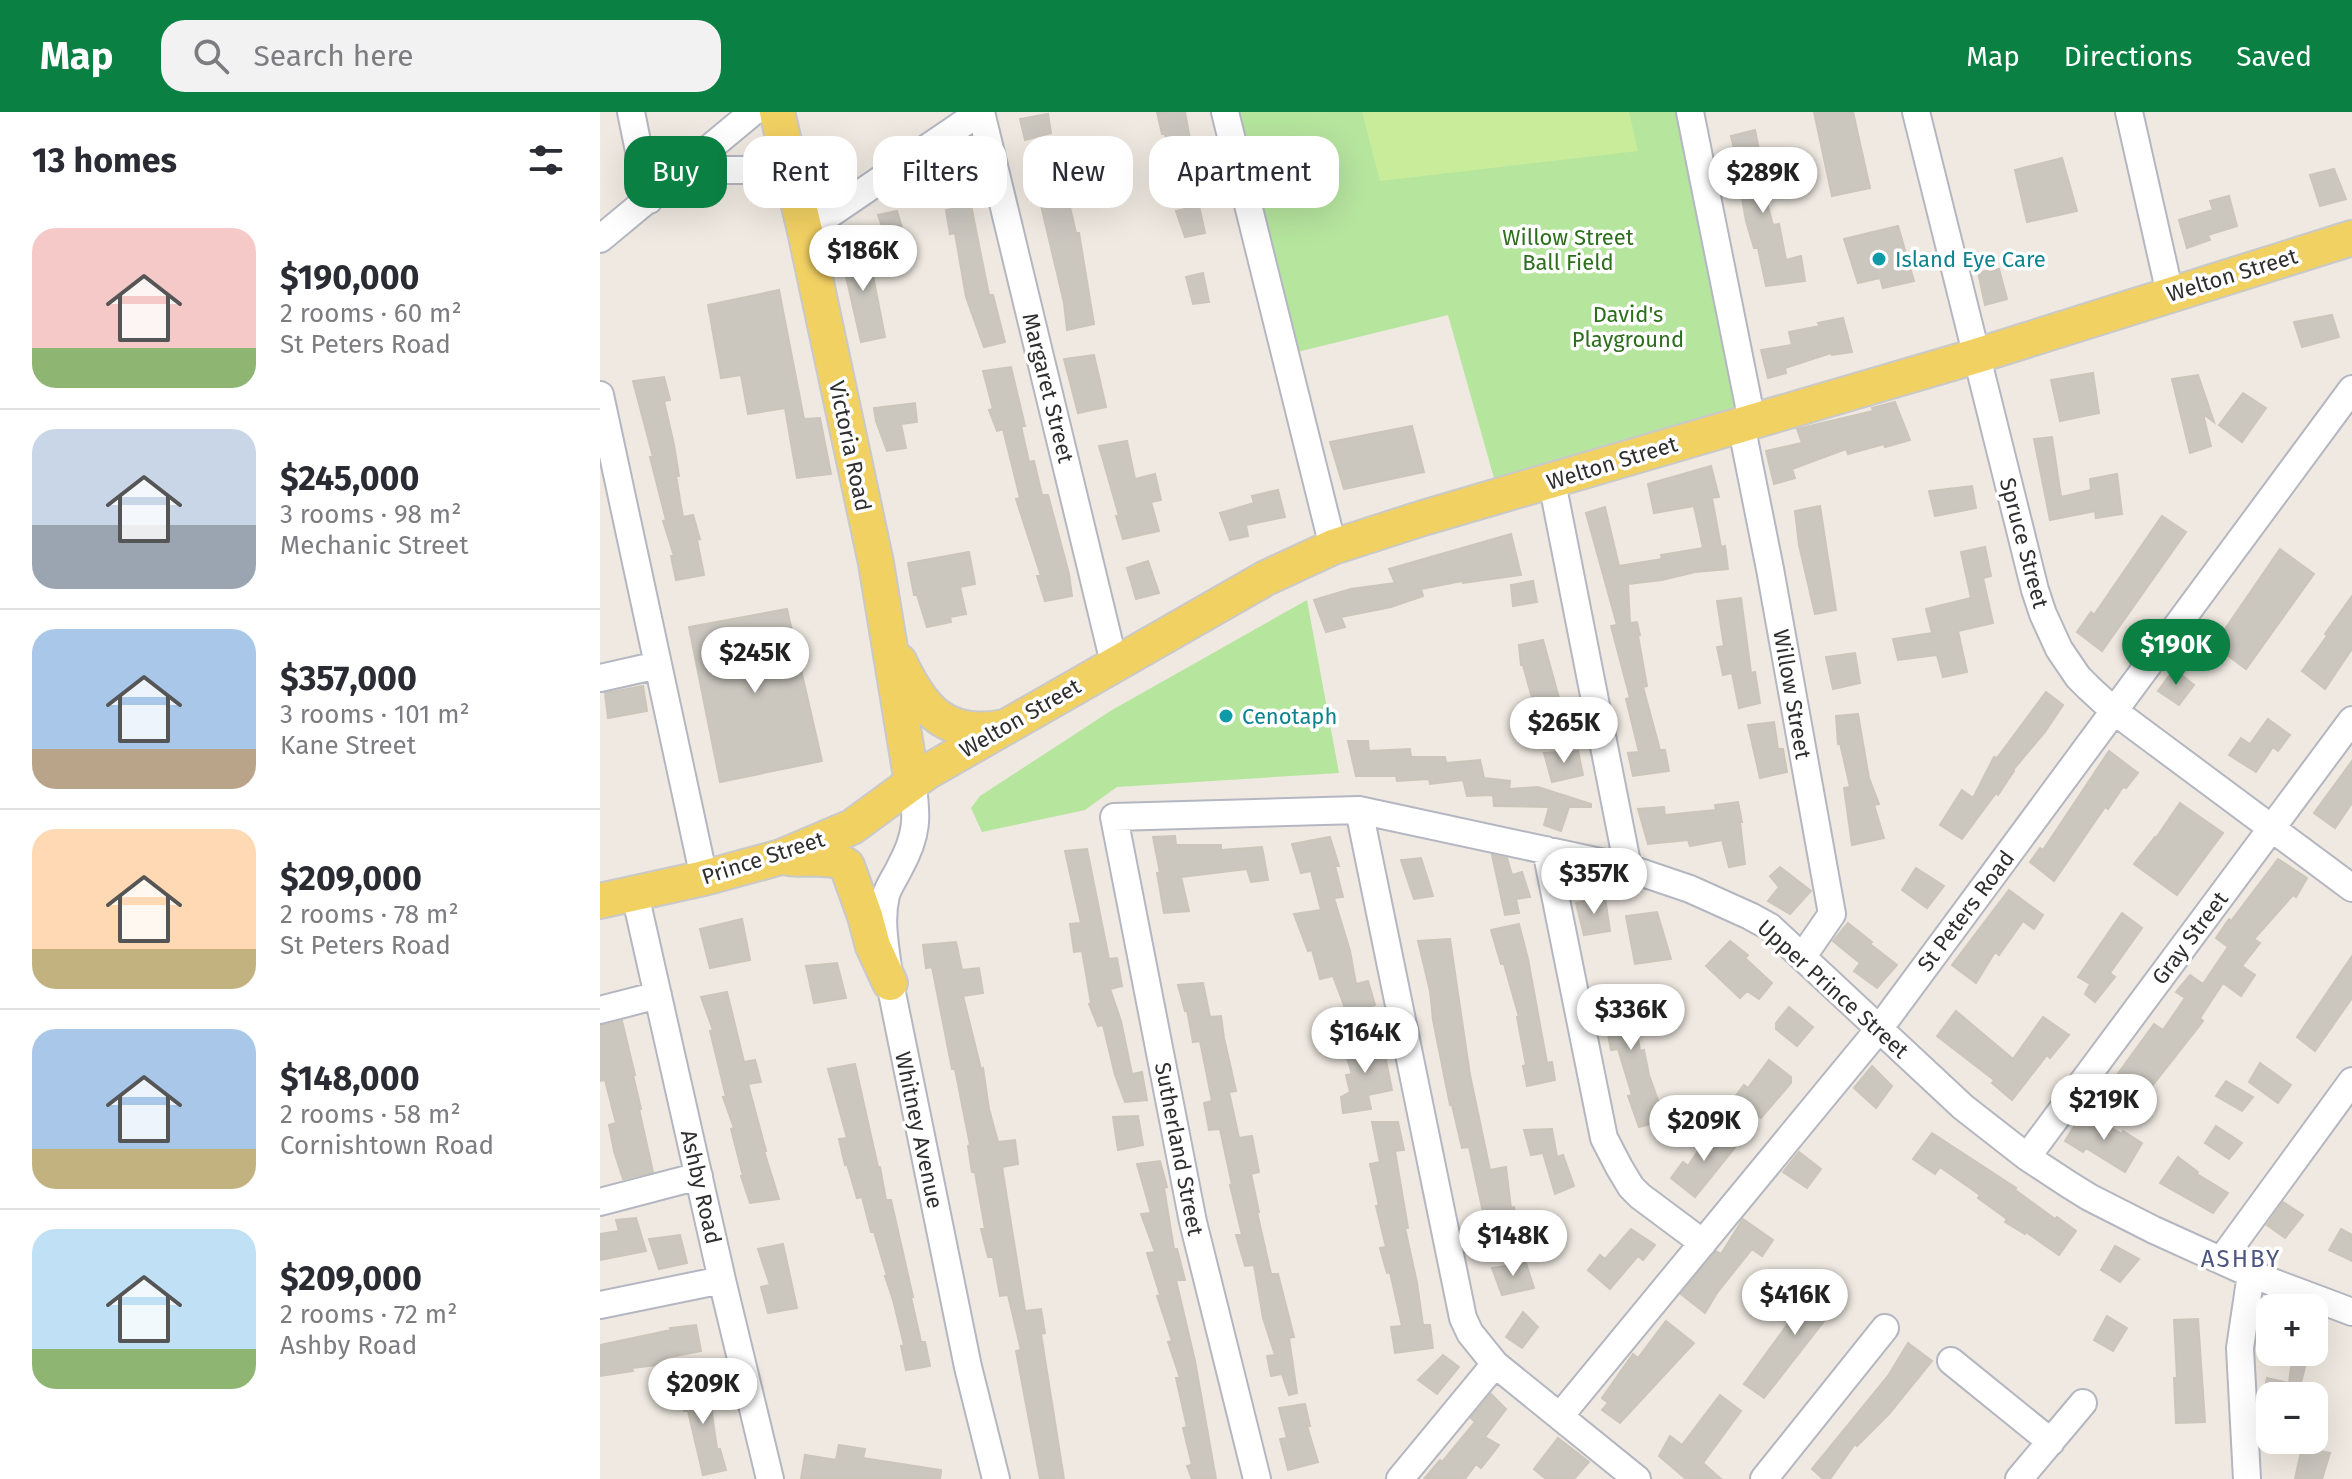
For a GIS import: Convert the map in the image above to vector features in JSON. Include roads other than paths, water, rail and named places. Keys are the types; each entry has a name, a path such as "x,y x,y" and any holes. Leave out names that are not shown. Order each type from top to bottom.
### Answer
{"main road":[{"name":"Victoria Road","path":"777,112 783,136"},
{"name":"Victoria Road","path":"800,208 876,563 912,783"},
{"name":"Welton Street","path":"912,783 1114,663 1266,578 1333,547 1976,356 2352,238"},
{"path":"888,639 920,698 940,720 973,731 1007,727"},
{"name":"Prince Street","path":"600,901 781,857 852,827 912,783"},
{"path":"781,857 804,861 834,860 847,866 873,946 890,983"}],"street":[{"path":"631,112 636,136"},
{"path":"724,136 753,112"},
{"path":"805,231 981,112"},
{"name":"Margaret Street","path":"981,112 1114,663"},
{"path":"1225,112 1333,547"},
{"name":"Willow Street","path":"1690,112 1832,914 1803,956"},
{"name":"Spruce Street","path":"1916,112 2035,590 2043,614 2070,665 2114,711 2352,888"},
{"path":"2129,112 2170,294"},
{"path":"600,239 639,208"},
{"path":"600,395 704,878"},
{"name":"St Peters Road","path":"1560,1416 1879,1029 2350,395"},
{"path":"1552,482 1628,868"},
{"path":"600,678 658,665"},
{"name":"Gray Street","path":"2027,1157 2352,720"},
{"name":"Whitney Avenue","path":"912,783 917,808 916,828 910,849 887,891 884,905 890,983 968,1367 996,1479"},
{"path":"1359,810 1463,1318 1470,1333 1495,1364 1628,1476"},
{"name":"Upper Prince Street","path":"1114,817 1359,810 1628,868 1690,889 1770,927 1963,1107 2027,1157 2089,1197 2251,1274 2352,1312"},
{"name":"Sutherland Street","path":"1114,817 1193,1222 1257,1479"},
{"path":"1546,850 1604,1138 1631,1187 1703,1243"},
{"name":"Ashby Road","path":"635,894 770,1479"},
{"path":"600,1010 658,995"},
{"path":"2222,1259 2352,1081"},
{"path":"600,1202 699,1176"},
{"path":"2247,1479 2240,1348 2251,1274"},
{"path":"600,1305 722,1280"},
{"path":"1764,1479 1885,1328"},
{"path":"1951,1361 2051,1442"},
{"path":"1400,1479 1495,1364"},
{"path":"2019,1479 2083,1403"}],"place":[{"name":"Island Eye Care","path":"1879,259"},
{"name":"Cenotaph","path":"1226,716"}],"district":[{"name":"ASHBY","path":"2241,1259"}],"park label":[{"name":"Willow Street Ball Field","path":"1568,250"},
{"name":"David's Playground","path":"1628,326"}]}
